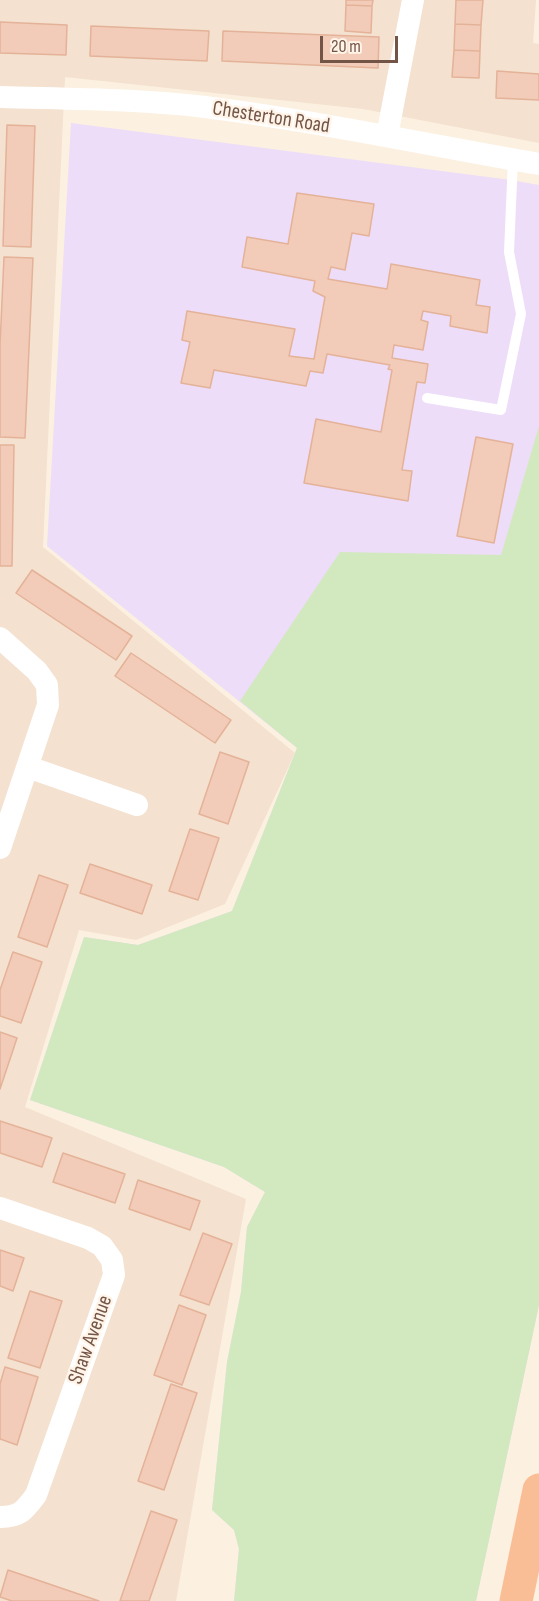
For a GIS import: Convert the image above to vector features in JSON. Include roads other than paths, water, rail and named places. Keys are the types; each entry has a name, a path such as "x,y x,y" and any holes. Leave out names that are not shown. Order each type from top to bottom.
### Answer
{"highway":[{"path":"516,1601 539,1490"}],"street":[{"path":"387,136 412,0"},
{"name":"Chesterton Road","path":"0,98 101,100 205,107 387,136 539,164"},
{"path":"0,638 37,671 47,685 48,705 0,848"},
{"path":"28,767 137,805"},
{"name":"Shaw Avenue","path":"0,1208 88,1238 102,1246 112,1260 114,1275 36,1495 26,1509 14,1517 0,1517"}],"lane":[{"path":"427,398 501,410 521,314 509,252 513,159"}]}
